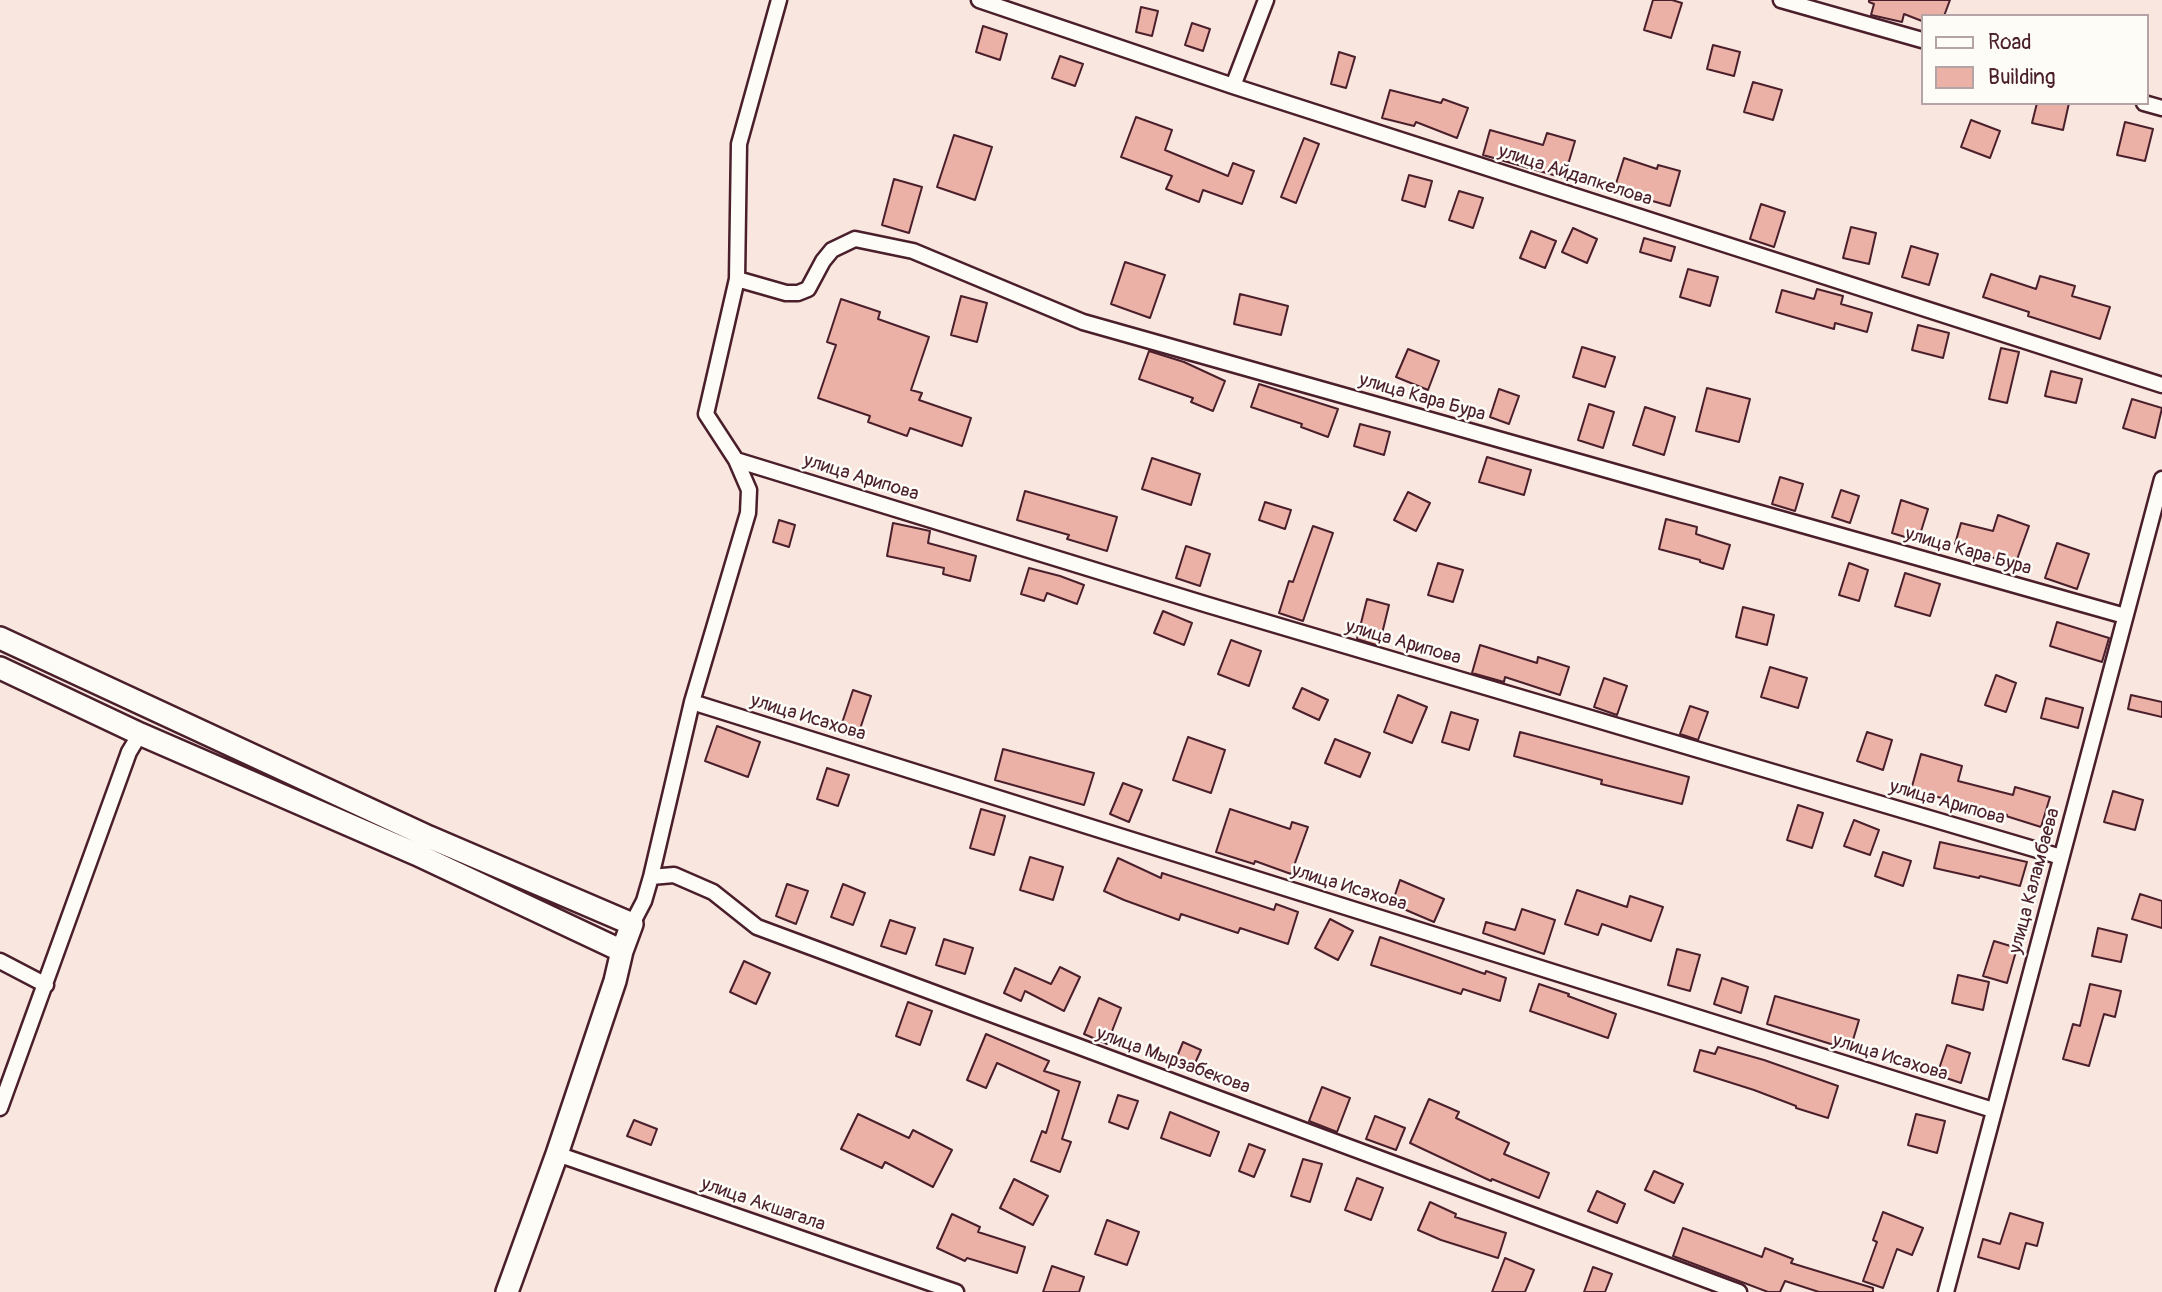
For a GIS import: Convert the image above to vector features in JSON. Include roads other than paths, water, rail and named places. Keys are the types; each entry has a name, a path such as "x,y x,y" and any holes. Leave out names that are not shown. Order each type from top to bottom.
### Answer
{"main road":[{"path":"0,638 429,837 632,924 557,1154 507,1292"},
{"path":"0,668 140,734 403,849 622,951"}],"street":[{"path":"632,924 644,901 651,877 692,702 748,513 749,490 736,460 706,414 737,279 738,144 779,0"},
{"name":"улица Айдапкелова","path":"979,0 1233,86 2162,385"},
{"path":"1233,86 1266,0"},
{"path":"1781,0 1920,39"},
{"name":"улица Кара Бура","path":"737,279 786,293 798,293 808,289 832,250 855,239 913,251 1083,322 2125,616"},
{"name":"улица Арипова","path":"736,460 1208,605 2061,857"},
{"name":"улица Каламбаева","path":"1945,1292 2162,480"},
{"name":"улица Исахова","path":"692,702 1993,1110"},
{"path":"0,1108 129,752 140,734"},
{"name":"улица Мырзабекова","path":"651,877 674,875 713,892 757,927 1739,1292"},
{"path":"0,961 46,985"},
{"name":"улица Акшагала","path":"557,1154 957,1292"}]}
